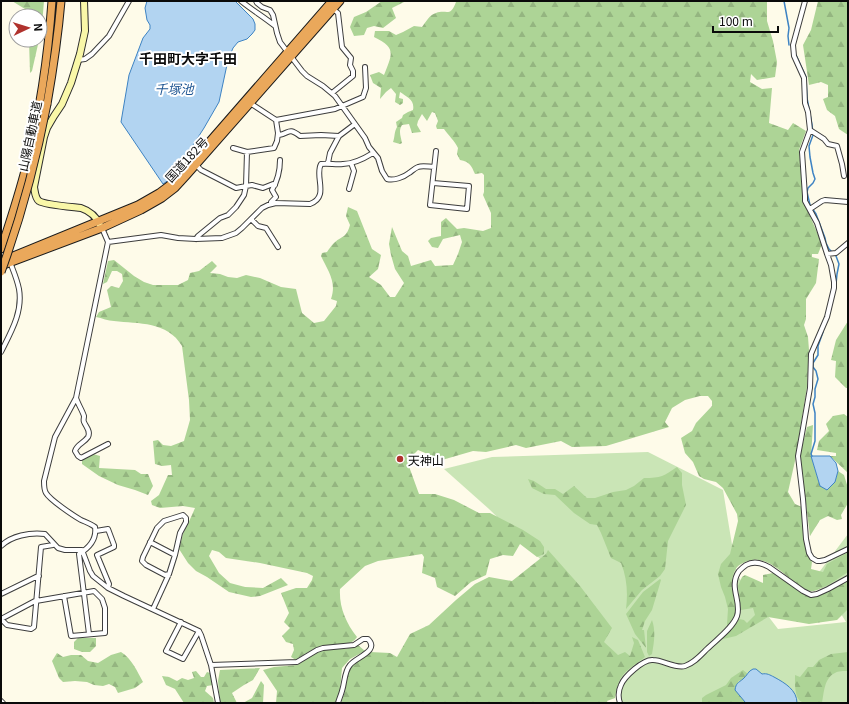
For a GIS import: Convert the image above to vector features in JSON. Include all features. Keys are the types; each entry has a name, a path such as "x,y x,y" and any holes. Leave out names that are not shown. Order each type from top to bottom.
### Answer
{"highway":[{"name":"山陽自動車道","path":"1,249 26,167 40,101 46,66 52,1"},
{"name":"山陽自動車道","path":"1,272 21,214 33,169 54,68 61,1"},
{"name":"国道182号","path":"1,261 9,260 100,224 141,210 162,198 175,188 250,103 330,4 340,1"},
{"name":"国道182号","path":"100,224 159,193 170,184 183,172 289,54"},
{"name":"国道182号","path":"1,266 9,260"}],"street":[{"path":"84,1 85,30 78,60 71,83 62,104 46,132 34,187 36,197 40,202 81,208 90,212 100,224 108,242 76,398 55,437 44,481 44,488 52,500 80,519 93,525 96,530 90,545 84,552 79,554 89,634"},
{"path":"78,60 85,59 92,54 109,36 129,1"},
{"path":"241,1 275,26"},
{"path":"256,1 262,7 270,10 273,15 280,42 302,71 332,93 342,106 365,138 373,153 378,158 382,171 388,179 391,180 408,174 417,167 434,167"},
{"path":"805,1 793,45 794,56 804,78 805,103 808,112 810,130 803,148 802,157 805,201 817,223 826,254 831,265 834,288 827,317 811,354 810,388 798,456 806,539 809,553 812,558 820,561 848,549"},
{"path":"330,4 338,13 342,46 351,58 350,66 353,71 353,76 332,93"},
{"path":"250,103 276,120 335,110 363,97 366,88 365,67"},
{"path":"233,148 247,152 274,148 278,133 276,120"},
{"path":"328,163 330,153 338,136 355,124"},
{"path":"810,130 824,139 828,144 837,146 844,176"},
{"path":"278,133 279,135 282,135 287,131 293,131 300,136 338,136"},
{"path":"433,183 469,186 467,209 430,205 436,151"},
{"path":"196,239 220,218 228,215 236,207 244,195 246,186 247,152"},
{"path":"108,242 161,235 196,239 215,239 230,236 242,228 262,208 271,204 314,203 318,199 320,193 319,167 321,164 351,163 373,153"},
{"path":"271,204 276,197 272,190 280,171 280,160"},
{"path":"349,189 354,171 351,163"},
{"path":"196,165 201,170 236,188 252,185 263,188 274,184 275,185"},
{"path":"810,210 825,200 848,202"},
{"path":"251,219 258,226 266,228 278,247"},
{"path":"826,254 836,253 848,243"},
{"path":"1,352 14,327 19,310 19,289 9,260"},
{"path":"76,398 84,415 84,422 88,428 89,434 84,442 77,447 75,451 78,456 81,458 108,444"},
{"path":"153,609 168,574 175,555 180,533 186,522 186,518 183,515 164,521 157,528 143,557 142,561 146,565 165,575 168,574"},
{"path":"96,530 108,529 114,545 114,547 97,555 109,584 108,588"},
{"path":"1,546 7,541 17,537 40,533 45,534 61,550 82,550 84,552"},
{"path":"150,542 175,555"},
{"path":"54,544 53,546 42,547 36,601 34,627 31,630 7,625 1,619 36,601 64,596 84,593 94,591 102,599 105,608 105,633 71,636 64,596"},
{"path":"84,552 93,576 108,588 199,631 211,665 218,703"},
{"path":"620,703 618,698 622,682 633,670 644,662 653,660 684,667 695,661 726,632 737,615 738,608 734,584 735,579 742,567 754,563 764,564 802,591 812,595 828,589 848,578"},
{"path":"1,594 39,576"},
{"path":"181,622 166,651 183,659 199,631"},
{"path":"211,665 297,662 316,650 354,645 363,639 368,639 371,643 370,650 356,659 346,670 342,692 338,703"}],"green space":[{"path":"12,1 44,1 43,8 23,8"},
{"path":"382,1 406,1 392,8 396,18 383,28 374,26 367,28 364,35 354,36 350,27 354,17 366,12"},
{"path":"457,1 767,1 767,21 777,62 775,77 757,80 751,74 750,82 762,89 772,88 769,123 788,130 793,123 806,131 799,150 804,202 822,244 818,254 812,254 812,257 819,259 816,283 806,299 806,319 804,325 808,337 809,350 807,387 795,461 788,492 795,504 802,507 808,555 812,562 811,569 823,572 827,564 848,552 848,572 835,581 819,590 810,591 804,589 776,568 763,561 756,560 741,564 733,574 733,588 737,609 736,615 727,628 728,609 718,574 721,564 730,554 738,521 737,514 723,488 716,482 699,476 693,462 685,453 681,438 692,431 696,423 712,406 712,401 708,396 700,396 685,400 672,408 665,422 669,427 606,446 572,447 561,441 526,448 516,445 486,452 473,451 442,460 418,450 407,461 419,494 435,494 454,500 479,513 490,513 523,530 540,541 544,547 544,554 537,557 520,544 513,556 503,555 490,559 486,575 471,582 455,596 437,587 435,578 422,573 424,557 422,554 378,561 365,566 340,589 344,614 357,637 350,643 321,646 296,660 291,657 294,650 293,644 286,642 282,636 290,628 284,622 289,613 281,593 296,588 307,588 313,576 307,573 260,563 226,558 219,552 212,550 209,556 219,573 230,583 245,587 263,588 281,578 288,585 260,596 251,597 229,592 196,571 188,563 179,549 183,534 195,508 183,506 160,508 152,505 151,501 159,495 168,475 172,475 171,465 162,466 155,464 153,441 158,440 163,445 171,446 184,441 190,420 182,346 169,332 152,325 110,321 96,317 99,312 111,307 107,290 111,286 119,288 123,281 122,274 117,271 112,271 107,282 103,284 108,261 114,260 144,282 153,285 178,285 188,280 190,273 199,271 212,261 217,266 210,273 237,278 246,275 260,278 281,287 296,289 302,313 314,323 324,321 336,306 337,301 331,299 333,287 331,277 321,256 322,253 327,252 336,241 347,233 350,225 346,216 348,207 357,211 372,249 381,255 378,269 369,277 381,285 390,297 395,297 404,283 395,269 391,255 389,244 392,227 402,251 408,256 411,266 431,260 435,266 453,265 462,242 460,235 443,239 438,248 432,247 428,241 431,238 441,236 441,222 446,218 457,229 464,228 483,231 491,228 491,213 483,195 484,175 482,173 475,174 470,164 460,160 457,154 458,148 455,143 444,129 437,129 436,126 438,121 435,113 432,112 427,121 422,114 417,125 421,132 412,133 409,124 402,125 400,132 402,143 400,144 393,142 397,127 396,122 402,118 403,115 413,110 412,101 400,92 399,98 403,99 403,103 400,105 395,102 396,94 391,88 380,99 381,88 373,83 370,75 379,72 384,75 391,52 386,45 374,37 375,31 389,31 396,35 414,26 422,27 431,15 452,10"},
{"path":"818,1 848,1 848,135 839,129 835,116 827,110 823,99 828,97 828,85 821,82 809,85 803,45 811,30"},
{"path":"29,48 37,48 32,71 30,73"},
{"path":"848,321 848,388 846,388 835,377 836,361 831,360 836,340"},
{"path":"844,414 848,417 848,473 830,456 836,456 836,453 817,450 819,441 829,431 826,424 833,416"},
{"path":"813,425 811,456 820,486 835,482 838,471 844,475 848,488 848,503 841,515 842,519 837,520 828,516 820,520 810,536 800,455 807,427"},
{"path":"648,452 723,490 737,575 778,629 846,622 817,575 848,534 848,703 621,703 582,600 489,509 444,469 492,457"},
{"path":"93,454 100,456 99,468 135,470 141,474 148,474 153,486 148,495 118,485 99,476 82,464 82,459"},
{"path":"677,467 682,473 682,485 686,505 668,541 665,569 660,576 642,590 626,609 627,597 625,574 621,563 611,558 597,525 590,524 574,513 555,495 544,494 532,488 528,479 546,489 555,489 563,494 574,486 587,498 595,498 613,492 626,490 644,478 662,476"},
{"path":"548,550 580,586 612,628 604,642 618,655 625,652 630,656 634,643 632,637 638,640 645,657 622,676 615,698 607,701 608,703 341,703 345,691 348,670 357,659 370,652 390,653 397,657 410,634 429,625 475,584 489,577 512,581 546,554"},
{"path":"773,573 804,594 810,595 827,592 848,579 848,609 837,620 809,624 768,617 736,636 723,639 722,638 739,619 744,620 747,623 755,615 753,608 741,610 738,586 742,577 745,575 763,583 763,575"},
{"path":"660,579 661,580 652,610 645,621 642,630 644,630 646,648 635,634 626,614 643,592"},
{"path":"652,620 654,628 654,641 652,654 649,656 647,652 647,631"},
{"path":"78,638 96,638 96,646 90,652 82,652 74,649 74,642"},
{"path":"358,645 365,651 350,659 342,668 340,691 335,703 276,703 277,691 263,670 274,667 297,665 320,650 345,649"},
{"path":"121,652 131,662 143,682 135,688 118,693 115,687 109,684 103,686 94,685 87,682 63,682 59,678 52,661 57,653 63,657 81,655 88,661 98,663 111,655"},
{"path":"848,652 848,671 836,672 831,675 825,686 822,703 807,703 799,700 796,690 795,675 800,677 808,667 813,667 819,660 831,654"},
{"path":"260,668 253,680 232,693 237,703 220,703 218,681 220,670"},
{"path":"743,670 748,674 744,679 738,681 746,703 702,703 702,698 726,685 731,678"},
{"path":"196,671 201,677 204,677 207,672 210,673 213,685 207,686 205,691 213,698 214,703 184,703 175,689 166,685 162,676 169,677 177,681 182,678 188,680 194,678 192,672"},
{"path":"261,681 264,685 263,703 243,703 252,698"}],"water":[{"name":"千塚池","path":"147,1 235,1 253,19 255,24 255,30 252,34 247,39 238,42 233,48 228,60 219,102 184,159 175,169 173,177 163,184 121,122 129,75 143,38 150,29 145,8"},
{"path":"811,456 830,456 836,463 838,471 835,482 827,490 820,486"},
{"path":"753,669 756,669 762,674 767,674 778,679 786,684 795,694 797,703 746,703 735,688 738,683"}],"waterway":[{"path":"784,1 789,28 789,45"},
{"path":"796,55 806,77 807,98 813,135 809,146 815,179 808,188 807,192 810,205 816,214 826,243 829,249 836,256 839,264 836,284"},
{"path":"812,456 811,454 815,441 815,413 813,404 818,379 813,363 818,355 818,346 823,332"}],"place":[{"name":"天神山","path":"400,459"}],"district":[{"name":"千田町大字千田","path":"188,58"}]}
